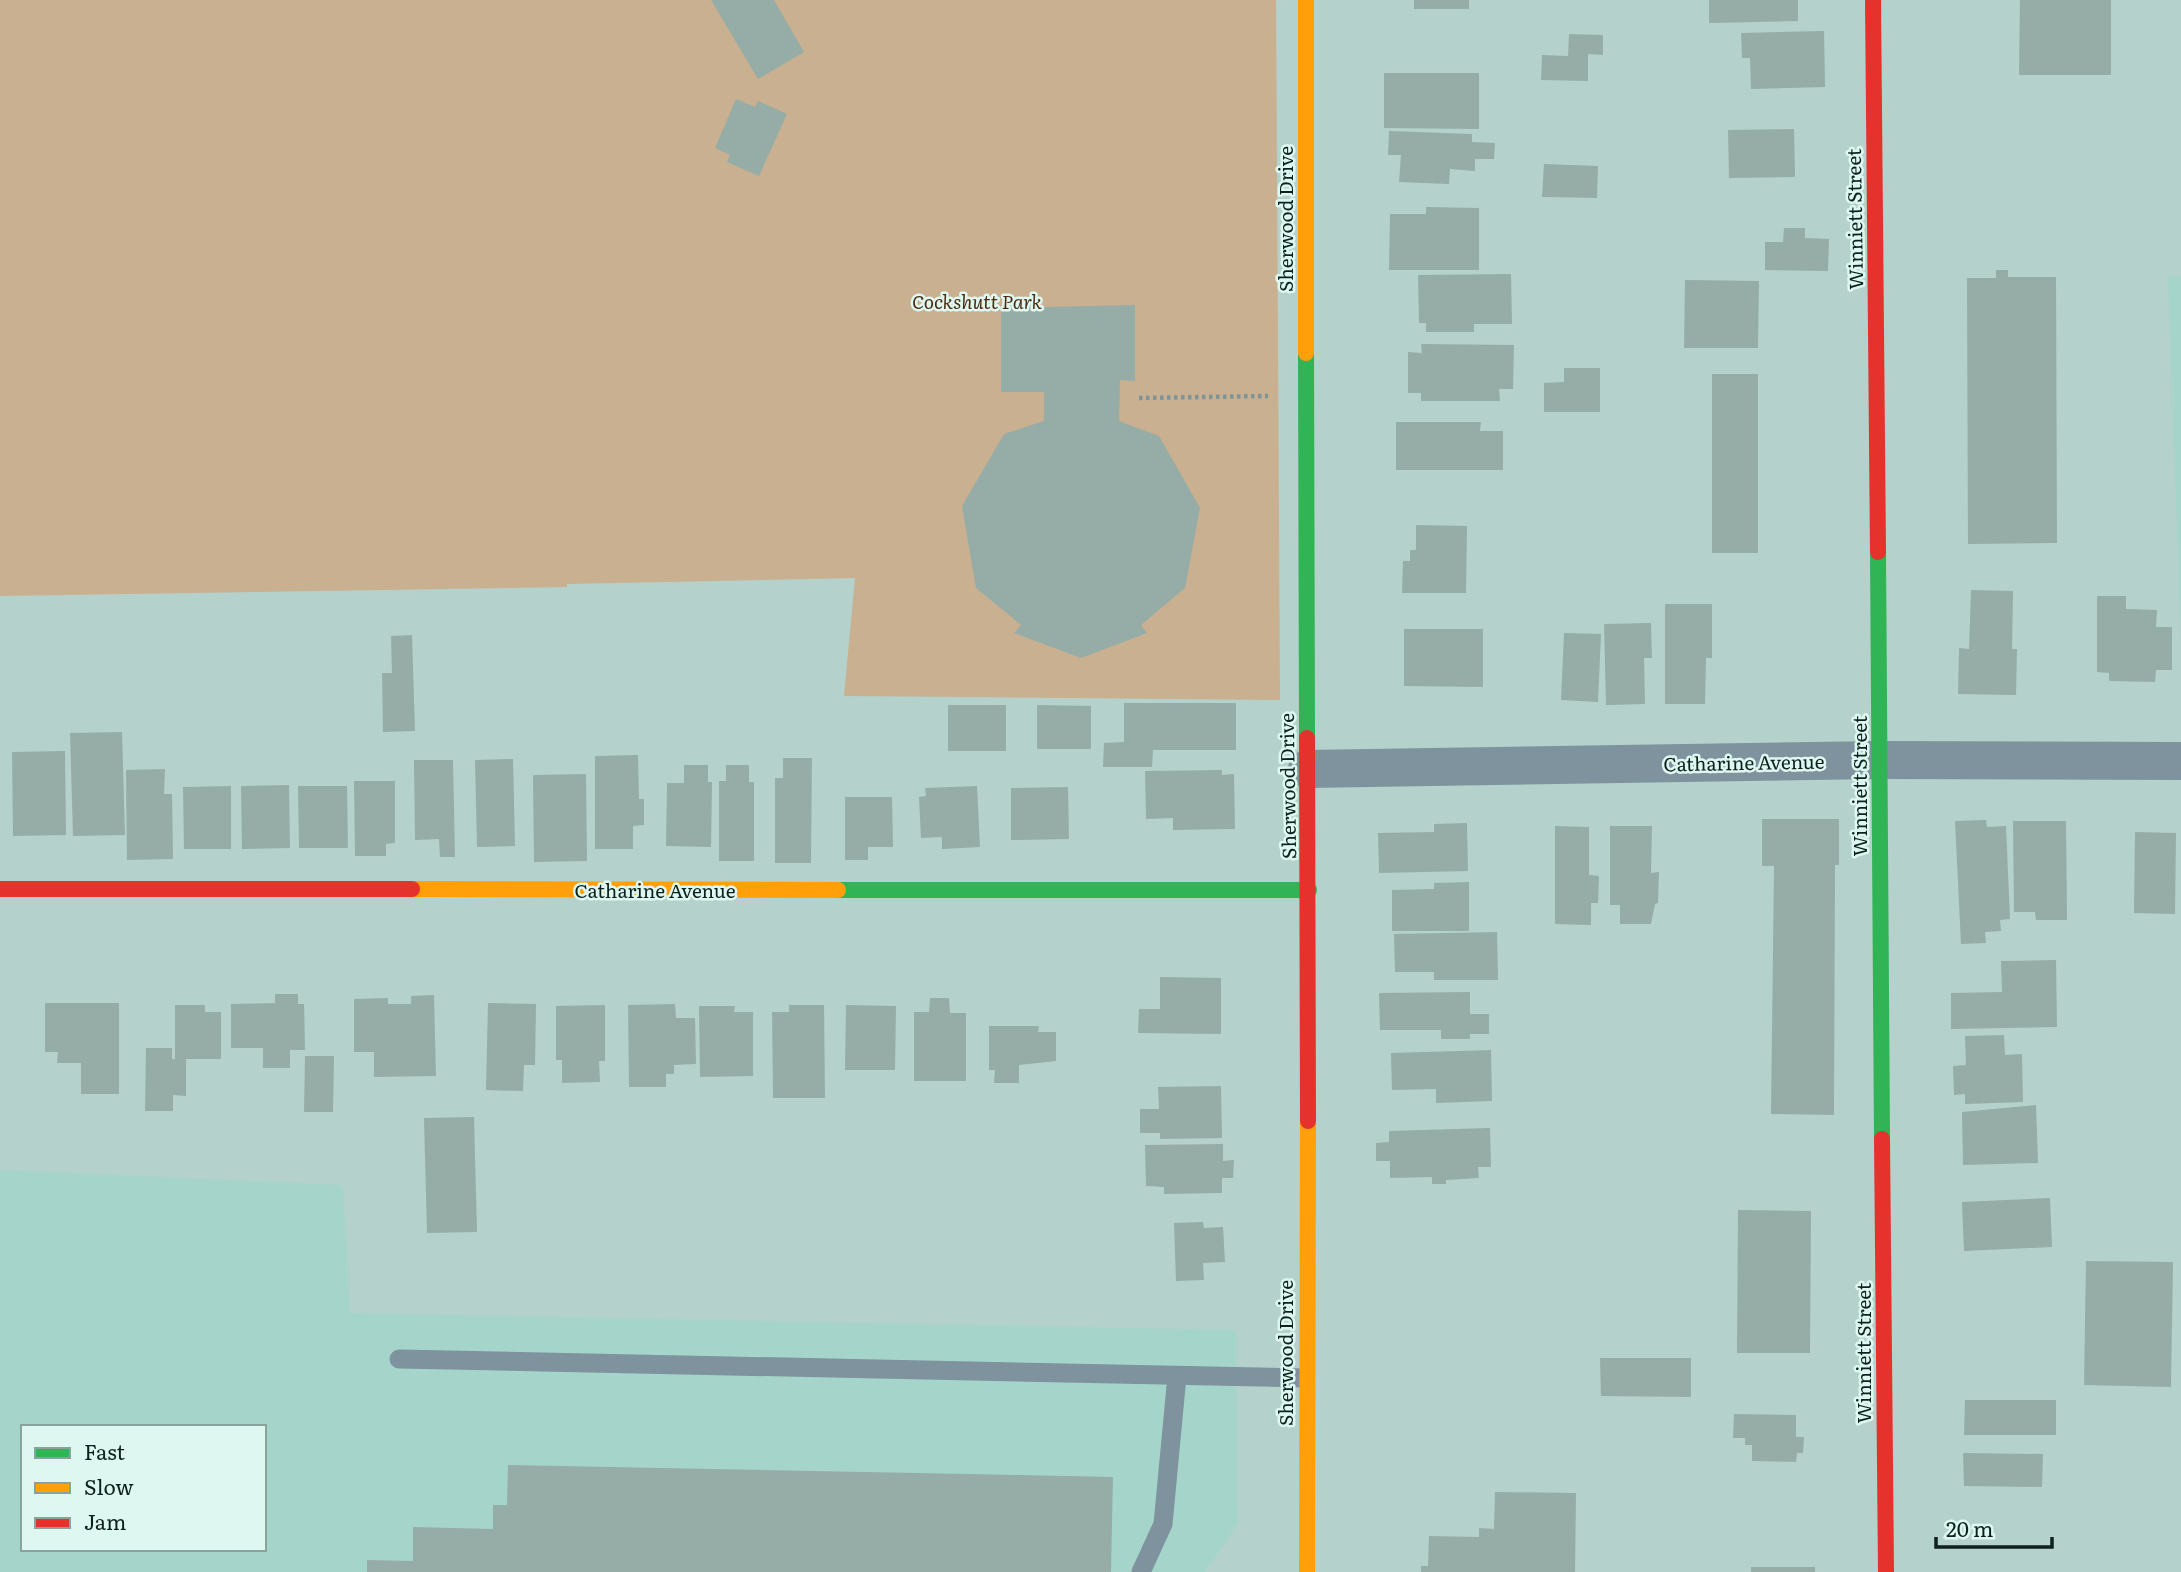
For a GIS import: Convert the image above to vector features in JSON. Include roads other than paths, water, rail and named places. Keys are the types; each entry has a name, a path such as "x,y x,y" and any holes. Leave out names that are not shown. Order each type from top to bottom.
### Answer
{"street":[{"name":"Sherwood Drive","path":"1306,0 1309,890 1305,1378 1307,1572"},
{"name":"Winniett Street","path":"1873,0 1886,1572"},
{"name":"Catharine Avenue","path":"1307,769 1880,760 2181,761"},
{"name":"Catharine Avenue","path":"0,889 1309,890"}],"lane":[{"path":"399,1359 1305,1378"},
{"path":"1140,1572 1163,1524 1177,1376"}],"park label":[{"name":"Cockshutt Park","path":"977,301"}]}
